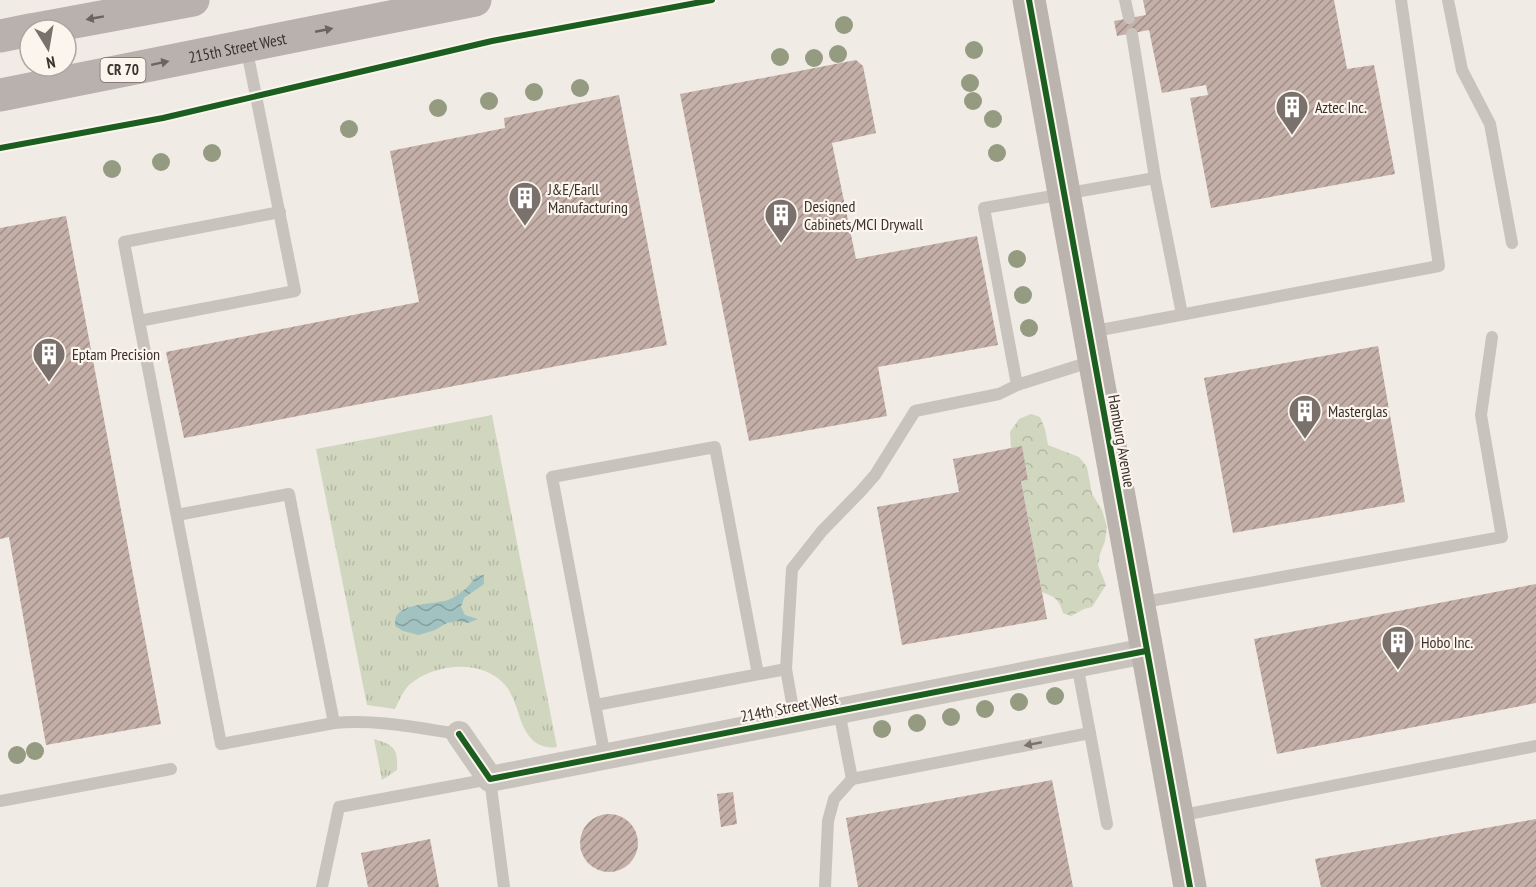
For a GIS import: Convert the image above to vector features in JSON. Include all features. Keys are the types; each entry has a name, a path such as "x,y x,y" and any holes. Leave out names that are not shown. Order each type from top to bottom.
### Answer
{"main road":[{"path":"78,21 194,0"},
{"name":"215th Street West","path":"0,95 475,0"},
{"path":"0,36 18,32"}],"street":[{"name":"Hamburg Avenue","path":"1029,0 1190,887"},
{"name":"214th Street West","path":"490,779 1146,651"},
{"path":"459,735 490,779"}],"lane":[{"path":"1125,0 1129,18"},
{"path":"795,720 786,669 792,569 822,531 875,475 915,411 999,394 1092,346 1182,314 1439,266 1401,0"},
{"path":"1448,0 1462,70 1490,124 1512,243"},
{"path":"1132,34 1155,178 1182,314"},
{"path":"139,321 295,291 246,45"},
{"path":"1017,385 984,208 1155,178"},
{"path":"280,212 124,242 221,744 354,721 459,735"},
{"path":"1138,603 1502,537 1481,415 1492,337"},
{"path":"605,757 597,705 552,477 714,447 758,674"},
{"path":"177,515 289,494 334,723"},
{"path":"1077,664 1107,824"},
{"path":"597,705 786,669"},
{"path":"839,711 852,779"},
{"path":"825,887 828,821 834,799 852,779 1090,734"},
{"path":"1177,816 1536,746"},
{"path":"0,801 171,769"},
{"path":"322,887 339,807 490,779 504,887"}],"green space":[{"path":"1031,414 1040,417 1048,445 1079,457 1087,467 1092,494 1102,510 1107,527 1098,565 1106,585 1092,607 1071,616 1063,613 1056,599 1042,592 1021,481 1028,480 1022,447 1011,448 1010,432 1019,419"},
{"path":"492,415 557,747 545,747 532,739 522,724 506,686 485,671 472,668 445,668 419,678 407,687 395,709 367,705 316,449"},
{"path":"374,739 390,745 396,756 397,770 382,780"}],"water":[{"path":"484,575 484,584 464,598 461,607 465,615 478,619 468,623 458,621 447,623 419,635 403,631 395,626 399,612 420,605 448,600 464,590 476,576"}],"building":[{"name":"Aztec Inc.","path":"1143,0 1334,0 1347,69 1374,65 1395,174 1211,208 1190,98 1208,95 1206,85 1162,93 1149,30 1117,36 1114,21 1146,15"},
{"name":"Designed Cabinets/MCI Drywall","path":"856,60 863,66 876,133 832,143 856,259 977,236 998,345 878,367 887,416 749,441 680,94"},
{"name":"J&E/Earll Manufacturing","path":"619,95 667,345 184,438 166,352 419,302 390,151 505,128 504,118"},
{"name":"Eptam Precision","path":"66,216 161,724 46,745 9,537 0,539 0,228"},
{"name":"Masterglas","path":"1378,346 1405,502 1233,533 1204,378"},
{"path":"1022,446 1028,480 1021,481 1047,619 902,645 877,507 959,492 953,459"},
{"name":"Hobo Inc.","path":"1536,584 1536,703 1277,754 1254,639"},
{"path":"1052,780 1073,887 858,887 846,818"},
{"path":"733,792 737,824 721,827 717,794"},
{"path":"609,814 620,816 633,827 638,843 636,854 625,867 609,872 598,870 585,859 580,843 582,832 593,819"},
{"path":"1536,819 1536,887 1321,887 1315,859"},
{"path":"430,839 439,887 368,887 361,853"}],"cycle path":[{"path":"0,148 163,118 492,41 712,0"},
{"path":"1029,0 1190,887"},
{"path":"459,734 490,779 1146,651"}],"place":[{"name":"Aztec Inc.","path":"1292,136"},
{"name":"J&E/Earll Manufacturing","path":"525,227"},
{"name":"Designed Cabinets/MCI Drywall","path":"781,244"},
{"name":"Eptam Precision","path":"49,383"},
{"name":"Masterglas","path":"1305,440"},
{"name":"Hobo Inc.","path":"1398,671"}]}
